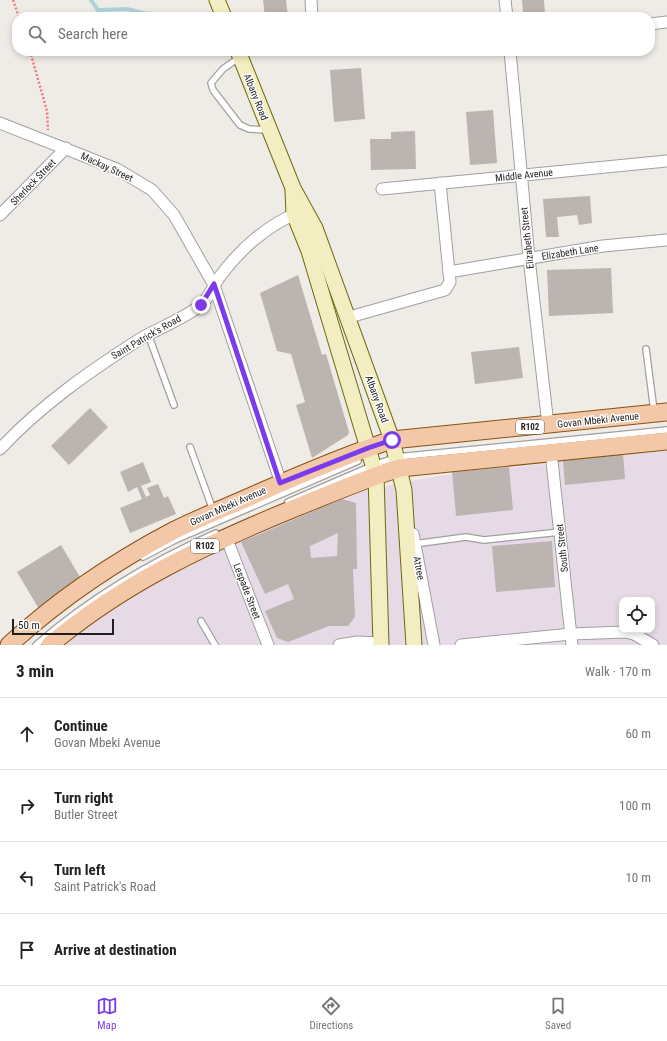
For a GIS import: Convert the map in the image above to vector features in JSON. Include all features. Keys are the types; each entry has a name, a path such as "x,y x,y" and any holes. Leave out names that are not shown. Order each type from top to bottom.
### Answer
{"main road":[{"path":"217,0 222,12"},
{"name":"Albany Road","path":"240,56 293,188 309,251 373,459 380,644"},
{"name":"Albany Road","path":"299,212 324,253 346,318 396,451 404,490 414,645"},
{"name":"Govan Mbeki Avenue","path":"9,645 33,623 98,575 174,531 280,483 373,459 396,451 660,413"},
{"name":"Govan Mbeki Avenue","path":"50,645 113,598 186,555 224,534 373,459 396,451 551,452 667,441"}],"street":[{"path":"311,0 312,12"},
{"path":"505,0 506,12"},
{"path":"655,23 667,22"},
{"name":"Elizabeth Street","path":"510,56 529,258 547,429"},
{"name":"Mackay Street","path":"0,123 117,169 152,190 174,215 214,284 280,483"},
{"name":"Sherlock Street","path":"0,215 66,148"},
{"name":"Middle Avenue","path":"382,189 667,161"},
{"path":"346,318 445,290 450,282 440,183"},
{"name":"Saint Patrick's Road","path":"0,449 16,432 95,368 148,334 201,305 214,284 235,257 257,238 299,212"},
{"name":"Elizabeth Lane","path":"449,272 603,246 667,240"},
{"name":"South Street","path":"551,452 571,640"},
{"name":"Attree","path":"404,490 434,645"},
{"name":"Lespade Street","path":"224,534 268,645"},
{"path":"461,645 571,640 625,632 634,634 653,645"},
{"path":"339,645 357,642 380,644"}],"lane":[{"path":"237,56 223,69 211,84 240,125 249,129 269,130"},
{"path":"148,334 174,405"},
{"path":"646,349 660,413"},
{"path":"396,451 667,430"},
{"path":"190,447 214,513"},
{"path":"284,504 373,459"},
{"path":"134,562 175,540 373,459"},
{"path":"414,544 466,537 484,540 560,532"},
{"path":"36,645 81,609 109,590 181,548 224,534"},
{"path":"201,620 215,645"}],"path":[{"path":"13,0 17,12"},
{"path":"31,56 47,111 49,128 46,140"}],"shaded area":[{"path":"667,450 667,645 66,645 98,617 233,536 361,491 438,476"}],"building":[{"path":"263,0 286,0 287,12 264,12"},
{"path":"522,0 544,0 545,12 523,12"},
{"path":"361,68 365,119 334,122 330,70"},
{"path":"493,110 497,163 470,165 466,112"},
{"path":"415,131 416,169 371,170 370,139 391,139 391,132"},
{"path":"590,196 592,223 579,225 577,215 557,217 559,237 546,237 543,199"},
{"path":"611,268 613,313 549,316 547,270"},
{"path":"298,275 322,355 326,354 349,432 348,435 312,458 296,405 305,402 291,354 277,351 260,293"},
{"path":"519,347 523,378 475,384 471,352"},
{"path":"90,408 108,427 69,465 51,446"},
{"path":"623,454 625,479 565,485 563,461"},
{"path":"143,462 151,482 141,486 146,497 150,495 147,488 158,484 164,498 168,496 176,514 130,533 120,508 142,499 137,487 128,492 120,472"},
{"path":"509,467 513,510 456,516 452,472"},
{"path":"342,499 356,503 357,569 353,569 355,617 348,626 329,626 288,642 277,638 265,611 294,599 288,584 265,594 241,542","holes":["338,533 337,556 311,558 310,546"]},
{"path":"552,541 555,587 496,592 492,546"},
{"path":"61,545 83,582 39,609 17,572"}],"waterway":[{"path":"91,0 98,10 127,9 139,12"}],"route":[{"path":"201,305 214,284 280,483 392,440"}]}
